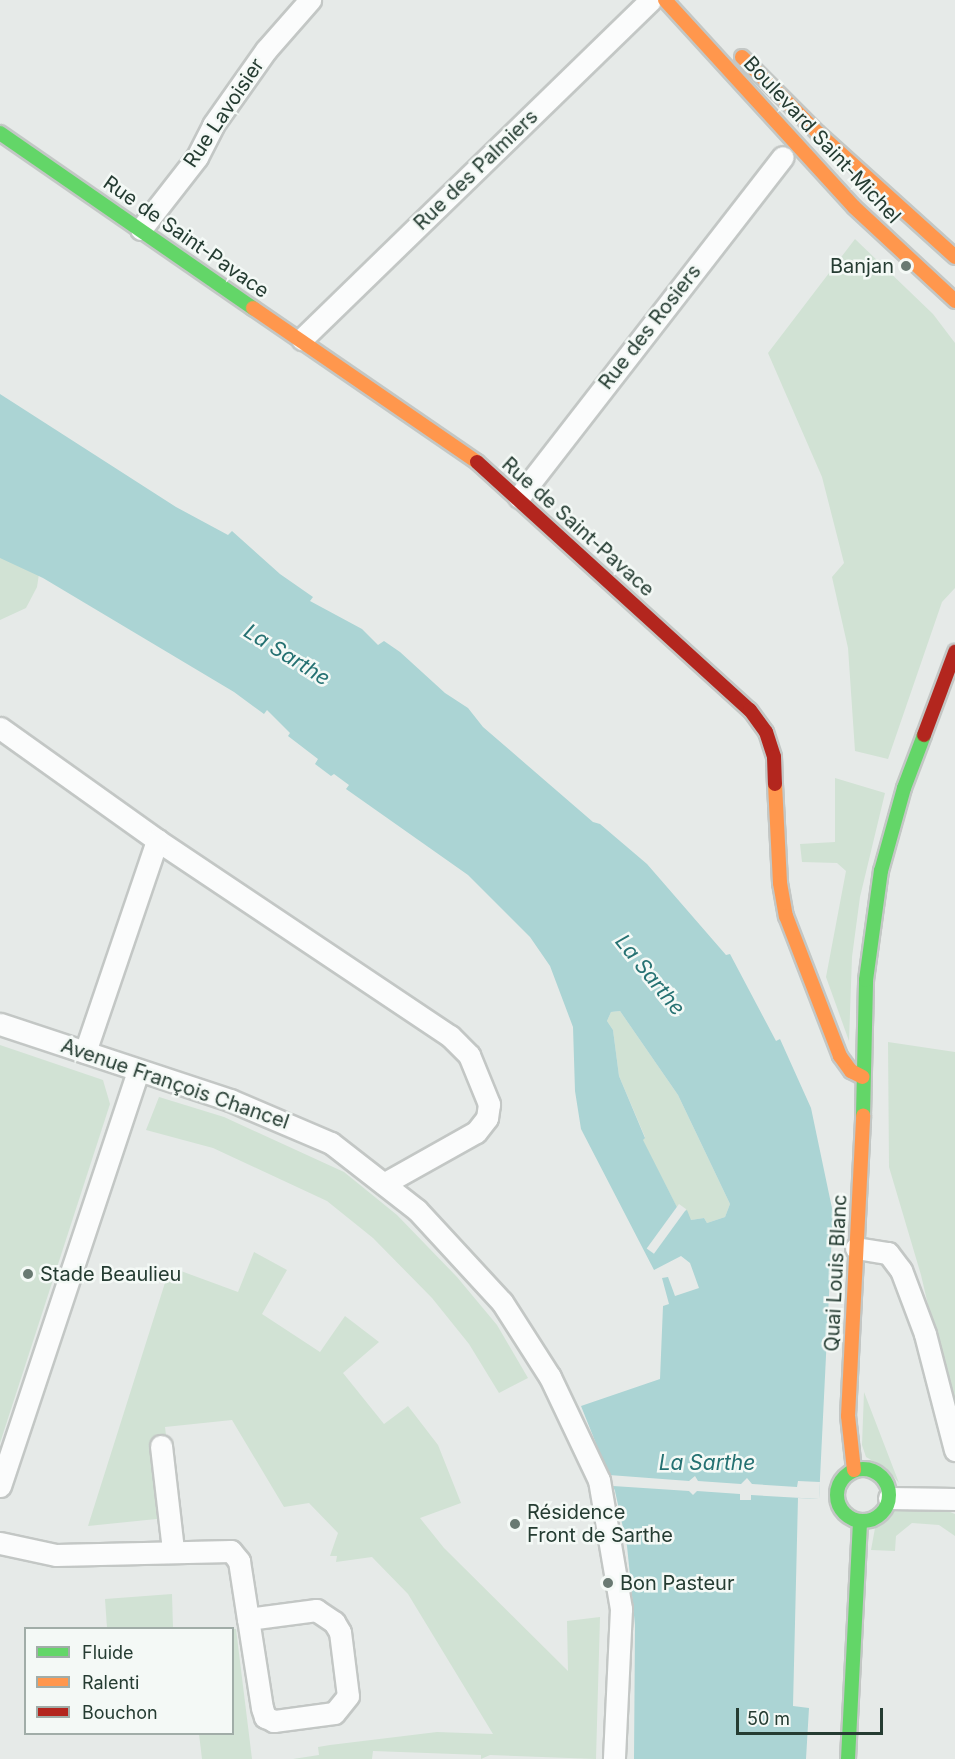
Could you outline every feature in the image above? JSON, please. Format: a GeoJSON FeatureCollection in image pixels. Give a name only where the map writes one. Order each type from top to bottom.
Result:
{"type":"FeatureCollection","features":[{"type":"Feature","properties":{"kind":"main road","name":"Boulevard Saint-Michel"},"geometry":{"type":"LineString","coordinates":[[665,0],[700,35],[860,213],[955,300]]}},
{"type":"Feature","properties":{"kind":"main road","name":"Boulevard Saint-Michel"},"geometry":{"type":"LineString","coordinates":[[734,49],[818,133],[955,257]]}},
{"type":"Feature","properties":{"kind":"main road","name":"Rue de Saint-Pavace"},"geometry":{"type":"LineString","coordinates":[[0,133],[141,229],[222,288],[302,339],[482,466],[519,497],[750,710],[766,732],[774,757],[781,899],[792,935],[844,1063],[863,1077]]}},
{"type":"Feature","properties":{"kind":"main road","name":"Quai Louis Blanc"},"geometry":{"type":"LineString","coordinates":[[854,1470],[848,1416],[866,980],[881,871],[904,788],[955,652]]}},
{"type":"Feature","properties":{"kind":"main road"},"geometry":{"type":"LineString","coordinates":[[854,1470],[878,1474],[887,1485],[889,1498],[876,1517],[860,1521],[848,1516],[837,1499],[842,1480],[854,1470]]}},
{"type":"Feature","properties":{"kind":"main road"},"geometry":{"type":"LineString","coordinates":[[848,1759],[860,1521]]}},
{"type":"Feature","properties":{"kind":"street","name":"Rue Lavoisier"},"geometry":{"type":"LineString","coordinates":[[141,229],[197,157],[213,125],[266,50],[309,0]]}},
{"type":"Feature","properties":{"kind":"street","name":"Rue des Palmiers"},"geometry":{"type":"LineString","coordinates":[[302,339],[650,0]]}},
{"type":"Feature","properties":{"kind":"street","name":"Rue des Rosiers"},"geometry":{"type":"LineString","coordinates":[[519,497],[783,157]]}},
{"type":"Feature","properties":{"kind":"street"},"geometry":{"type":"LineString","coordinates":[[0,728],[157,840],[450,1036],[469,1055],[489,1104],[487,1118],[476,1131],[385,1183]]}},
{"type":"Feature","properties":{"kind":"street"},"geometry":{"type":"LineString","coordinates":[[85,1052],[157,840]]}},
{"type":"Feature","properties":{"kind":"street","name":"Avenue François Chancel"},"geometry":{"type":"LineString","coordinates":[[0,1024],[282,1119],[331,1143],[385,1183],[449,1241],[502,1302],[550,1377],[599,1480],[616,1564],[621,1609],[614,1759]]}},
{"type":"Feature","properties":{"kind":"street"},"geometry":{"type":"LineString","coordinates":[[0,1486],[138,1070]]}},
{"type":"Feature","properties":{"kind":"street"},"geometry":{"type":"LineString","coordinates":[[856,1248],[888,1253],[898,1264],[925,1334],[955,1450]]}},
{"type":"Feature","properties":{"kind":"street"},"geometry":{"type":"LineString","coordinates":[[161,1446],[173,1550]]}},
{"type":"Feature","properties":{"kind":"street"},"geometry":{"type":"LineString","coordinates":[[889,1498],[955,1498]]}},
{"type":"Feature","properties":{"kind":"street"},"geometry":{"type":"LineString","coordinates":[[0,1543],[56,1556],[173,1550],[231,1551],[239,1562],[248,1619],[265,1717],[274,1721],[334,1713],[348,1696],[340,1632],[334,1622],[316,1610],[248,1619]]}},
{"type":"Feature","properties":{"kind":"green space"},"geometry":{"type":"Polygon","coordinates":[[[855,239],[933,314],[955,343],[955,588],[942,602],[888,759],[855,751],[848,648],[832,577],[844,563],[822,477],[768,353],[855,239]]]}},
{"type":"Feature","properties":{"kind":"green space"},"geometry":{"type":"Polygon","coordinates":[[[0,535],[41,561],[37,587],[26,608],[0,620],[0,535]]]}},
{"type":"Feature","properties":{"kind":"green space"},"geometry":{"type":"Polygon","coordinates":[[[835,778],[885,793],[860,897],[852,957],[849,1041],[826,977],[846,871],[837,863],[802,862],[800,844],[835,842],[835,778]]]}},
{"type":"Feature","properties":{"kind":"green space"},"geometry":{"type":"Polygon","coordinates":[[[620,1011],[678,1095],[730,1204],[725,1217],[707,1223],[704,1218],[691,1220],[680,1213],[642,1140],[645,1137],[619,1076],[613,1030],[607,1021],[611,1012],[620,1011]]]}},
{"type":"Feature","properties":{"kind":"green space"},"geometry":{"type":"Polygon","coordinates":[[[888,1042],[955,1052],[955,1399],[950,1399],[921,1275],[889,1167],[888,1042]]]}},
{"type":"Feature","properties":{"kind":"green space","name":"Stade Beaulieu"},"geometry":{"type":"Polygon","coordinates":[[[0,1045],[103,1080],[110,1104],[0,1443],[0,1045]]]}},
{"type":"Feature","properties":{"kind":"green space"},"geometry":{"type":"Polygon","coordinates":[[[159,1097],[224,1117],[344,1172],[397,1215],[457,1277],[497,1325],[528,1378],[499,1393],[469,1344],[432,1298],[373,1238],[327,1201],[213,1148],[146,1130],[159,1097]]]}},
{"type":"Feature","properties":{"kind":"green space"},"geometry":{"type":"Polygon","coordinates":[[[254,1252],[287,1270],[262,1314],[320,1352],[345,1316],[379,1342],[343,1373],[384,1424],[408,1406],[438,1445],[461,1503],[420,1518],[444,1548],[568,1671],[567,1621],[600,1617],[596,1759],[490,1755],[481,1759],[481,1755],[373,1751],[372,1759],[293,1759],[319,1755],[318,1747],[330,1745],[437,1732],[493,1734],[408,1594],[372,1557],[336,1562],[337,1556],[330,1556],[338,1533],[309,1503],[284,1507],[232,1420],[165,1427],[176,1517],[88,1526],[170,1267],[238,1292],[254,1252]]]}},
{"type":"Feature","properties":{"kind":"green space"},"geometry":{"type":"Polygon","coordinates":[[[864,1392],[899,1483],[887,1469],[866,1457],[862,1445],[864,1392]]]}},
{"type":"Feature","properties":{"kind":"green space"},"geometry":{"type":"Polygon","coordinates":[[[938,1507],[955,1514],[955,1536],[939,1525],[912,1523],[896,1536],[895,1551],[871,1550],[875,1528],[892,1511],[938,1507]]]}},
{"type":"Feature","properties":{"kind":"green space"},"geometry":{"type":"Polygon","coordinates":[[[172,1594],[173,1627],[107,1627],[105,1599],[172,1594]]]}},
{"type":"Feature","properties":{"kind":"green space"},"geometry":{"type":"Polygon","coordinates":[[[234,1629],[236,1629],[252,1759],[202,1759],[199,1735],[234,1735],[234,1629]]]}},
{"type":"Feature","properties":{"kind":"water","name":"La Sarthe"},"geometry":{"type":"Polygon","coordinates":[[[0,394],[176,507],[228,535],[232,531],[280,574],[313,597],[310,601],[362,629],[378,645],[384,641],[400,652],[445,693],[468,708],[483,727],[593,822],[600,824],[647,864],[726,955],[730,954],[776,1041],[780,1039],[811,1108],[833,1213],[819,1499],[798,1498],[793,1706],[809,1708],[806,1759],[634,1759],[635,1625],[627,1546],[615,1491],[581,1406],[660,1379],[663,1306],[669,1304],[662,1278],[668,1277],[675,1296],[699,1288],[690,1263],[681,1256],[654,1270],[581,1129],[575,1091],[573,1027],[550,966],[530,937],[468,875],[346,789],[349,785],[334,774],[331,776],[315,764],[318,759],[288,736],[290,733],[267,710],[264,714],[234,692],[43,578],[0,558],[0,394]],[[620,1011],[611,1012],[607,1021],[613,1030],[619,1076],[645,1138],[643,1140],[680,1213],[687,1210],[691,1220],[704,1218],[707,1223],[725,1217],[730,1204],[678,1095],[620,1011]]]}},
{"type":"Feature","properties":{"kind":"pier"},"geometry":{"type":"Polygon","coordinates":[[[679,1204],[686,1209],[654,1254],[647,1248],[679,1204]]]}},
{"type":"Feature","properties":{"kind":"pier"},"geometry":{"type":"Polygon","coordinates":[[[609,1475],[689,1481],[695,1476],[698,1481],[741,1484],[747,1478],[752,1484],[797,1487],[798,1481],[820,1482],[819,1499],[751,1495],[751,1500],[740,1500],[740,1494],[697,1491],[693,1495],[689,1491],[613,1486],[609,1475]]]}},
{"type":"Feature","properties":{"kind":"traffic: fast"},"geometry":{"type":"LineString","coordinates":[[0,133],[253,308]]}},
{"type":"Feature","properties":{"kind":"traffic: fast"},"geometry":{"type":"LineString","coordinates":[[863,1115],[866,980],[881,871],[904,788],[924,735]]}},
{"type":"Feature","properties":{"kind":"traffic: fast"},"geometry":{"type":"LineString","coordinates":[[863,1469],[873,1471],[881,1477],[887,1485],[889,1495],[887,1505],[881,1513],[873,1519],[863,1521],[853,1519],[845,1513],[839,1505],[837,1495],[839,1485],[845,1477],[853,1471],[863,1469]]}},
{"type":"Feature","properties":{"kind":"traffic: fast"},"geometry":{"type":"LineString","coordinates":[[848,1759],[860,1521]]}},
{"type":"Feature","properties":{"kind":"traffic: slow"},"geometry":{"type":"LineString","coordinates":[[665,0],[854,207],[955,301]]}},
{"type":"Feature","properties":{"kind":"traffic: slow"},"geometry":{"type":"LineString","coordinates":[[742,57],[818,133],[955,257]]}},
{"type":"Feature","properties":{"kind":"traffic: slow"},"geometry":{"type":"LineString","coordinates":[[253,308],[477,462]]}},
{"type":"Feature","properties":{"kind":"traffic: slow"},"geometry":{"type":"LineString","coordinates":[[775,784],[780,883],[786,916],[840,1056],[851,1071],[863,1077]]}},
{"type":"Feature","properties":{"kind":"traffic: slow"},"geometry":{"type":"LineString","coordinates":[[854,1470],[848,1416],[863,1115]]}},
{"type":"Feature","properties":{"kind":"traffic: jam"},"geometry":{"type":"LineString","coordinates":[[477,462],[750,710],[766,732],[774,757],[775,784]]}},
{"type":"Feature","properties":{"kind":"traffic: jam"},"geometry":{"type":"LineString","coordinates":[[924,735],[955,652]]}},
{"type":"Feature","properties":{"kind":"place","name":"Banjan"},"geometry":{"type":"Point","coordinates":[906,266]}},
{"type":"Feature","properties":{"kind":"place","name":"Stade Beaulieu"},"geometry":{"type":"Point","coordinates":[28,1274]}},
{"type":"Feature","properties":{"kind":"place","name":"Résidence Front de Sarthe"},"geometry":{"type":"Point","coordinates":[515,1524]}},
{"type":"Feature","properties":{"kind":"place","name":"Bon Pasteur"},"geometry":{"type":"Point","coordinates":[608,1583]}}]}
